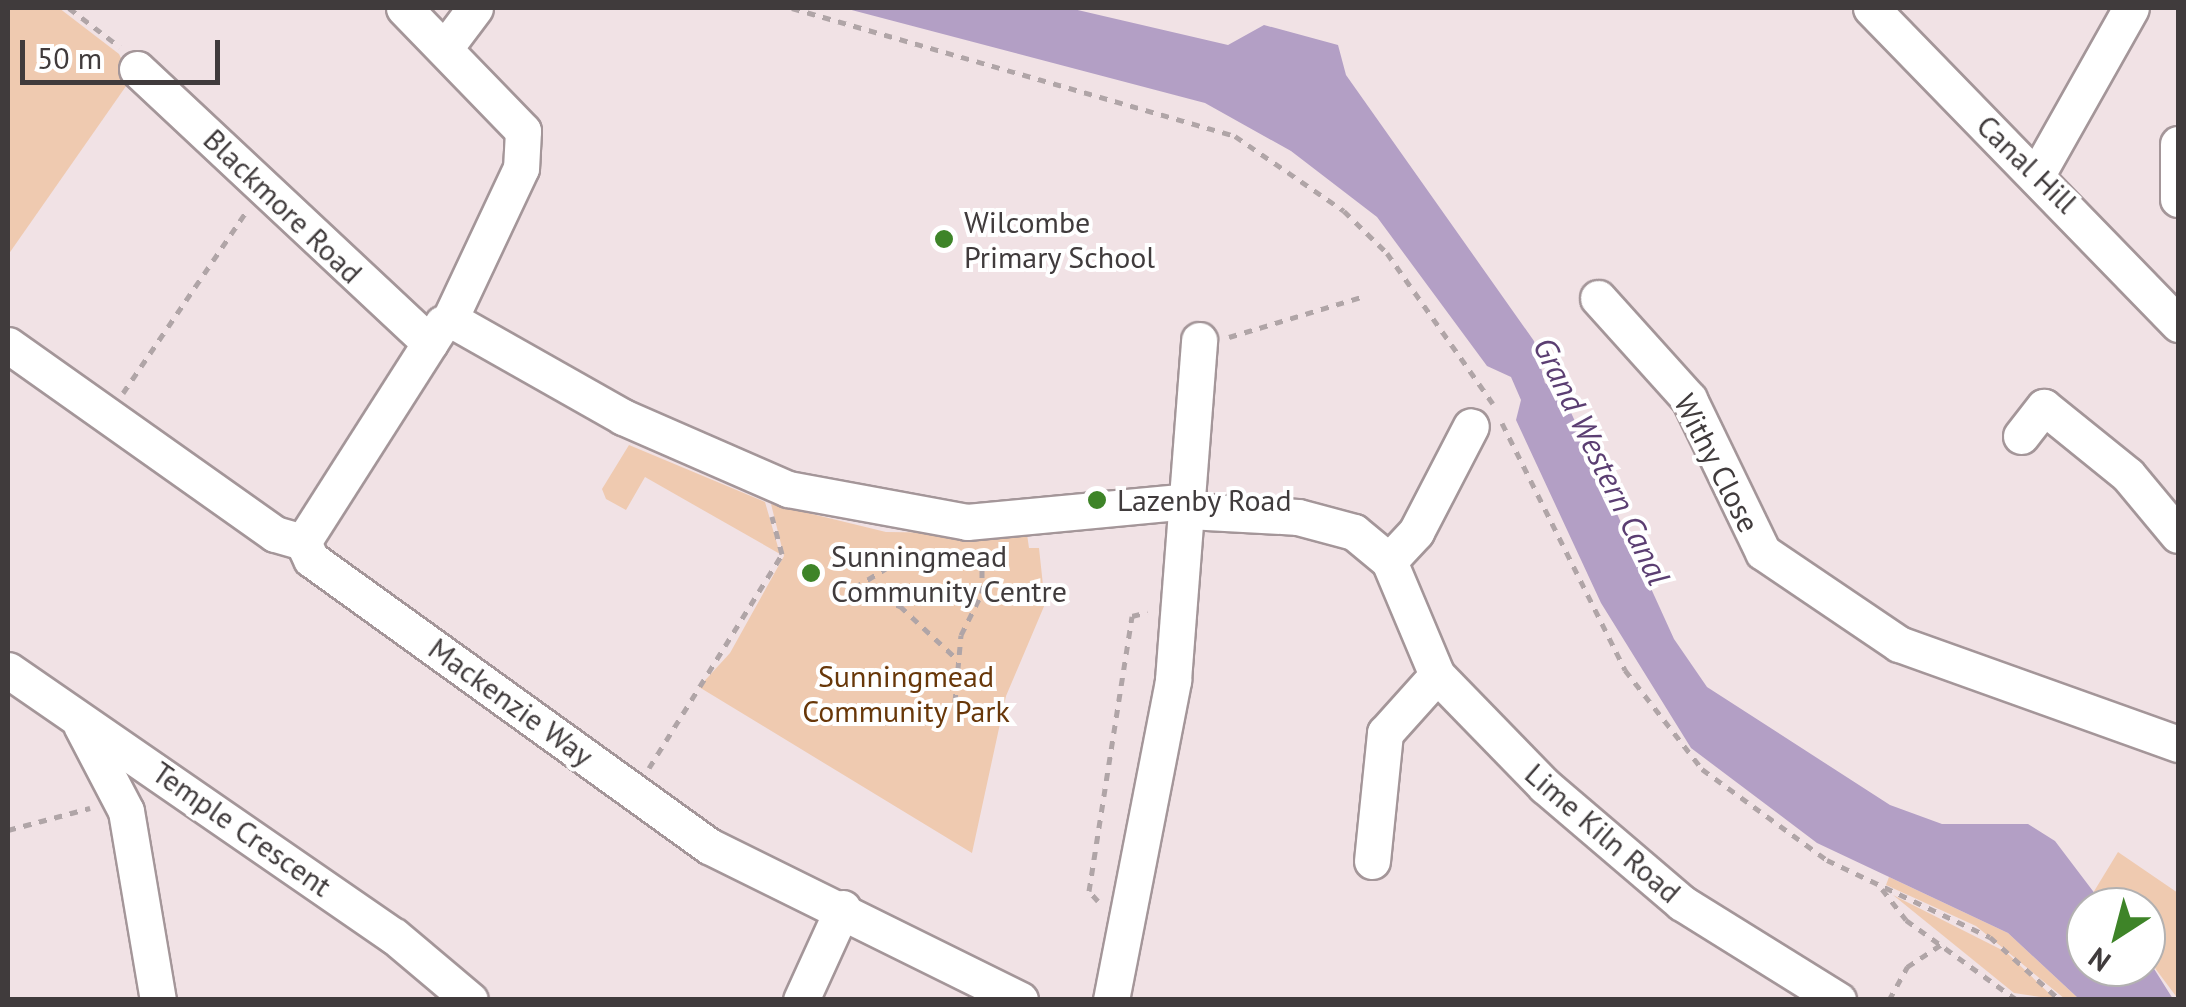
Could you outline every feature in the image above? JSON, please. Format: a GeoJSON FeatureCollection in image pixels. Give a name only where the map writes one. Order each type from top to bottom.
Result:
{"type":"FeatureCollection","features":[{"type":"Feature","properties":{"kind":"street"},"geometry":{"type":"LineString","coordinates":[[303,542],[440,331],[525,150],[512,112],[404,8]]}},
{"type":"Feature","properties":{"kind":"street"},"geometry":{"type":"LineString","coordinates":[[445,48],[474,8]]}},
{"type":"Feature","properties":{"kind":"street","name":"Canal Hill"},"geometry":{"type":"LineString","coordinates":[[1871,8],[2038,173],[2178,324]]}},
{"type":"Feature","properties":{"kind":"street"},"geometry":{"type":"LineString","coordinates":[[2038,173],[2131,8]]}},
{"type":"Feature","properties":{"kind":"street","name":"Blackmore Road"},"geometry":{"type":"LineString","coordinates":[[137,69],[266,190],[440,331]]}},
{"type":"Feature","properties":{"kind":"street"},"geometry":{"type":"LineString","coordinates":[[2178,144],[2178,199]]}},
{"type":"Feature","properties":{"kind":"street","name":"Withy Close"},"geometry":{"type":"LineString","coordinates":[[1600,296],[1689,398],[1763,552],[1905,631],[2178,744]]}},
{"type":"Feature","properties":{"kind":"street"},"geometry":{"type":"LineString","coordinates":[[440,331],[773,483],[916,517],[980,521],[1188,506],[1323,521],[1390,561],[1416,532],[1471,426]]}},
{"type":"Feature","properties":{"kind":"street"},"geometry":{"type":"LineString","coordinates":[[1112,999],[1128,924],[1180,603],[1198,344]]}},
{"type":"Feature","properties":{"kind":"street","name":"Mackenzie Way"},"geometry":{"type":"LineString","coordinates":[[19,364],[108,416],[275,534],[303,542],[311,559],[634,792],[770,881],[842,908],[1020,1000]]}},
{"type":"Feature","properties":{"kind":"street"},"geometry":{"type":"LineString","coordinates":[[2021,436],[2044,407],[2128,475],[2178,534]]}},
{"type":"Feature","properties":{"kind":"street","name":"Lime Kiln Road"},"geometry":{"type":"LineString","coordinates":[[1390,561],[1437,676],[1639,872],[1838,1000]]}},
{"type":"Feature","properties":{"kind":"street","name":"Temple Crescent"},"geometry":{"type":"LineString","coordinates":[[8,670],[169,780],[470,1000]]}},
{"type":"Feature","properties":{"kind":"street"},"geometry":{"type":"LineString","coordinates":[[1372,861],[1385,733],[1437,676]]}},
{"type":"Feature","properties":{"kind":"street"},"geometry":{"type":"LineString","coordinates":[[67,708],[98,744],[124,805],[158,1000]]}},
{"type":"Feature","properties":{"kind":"street"},"geometry":{"type":"LineString","coordinates":[[124,805],[147,782],[169,780]]}},
{"type":"Feature","properties":{"kind":"street"},"geometry":{"type":"LineString","coordinates":[[800,1000],[842,908]]}},
{"type":"Feature","properties":{"kind":"path"},"geometry":{"type":"LineString","coordinates":[[69,8],[137,69]]}},
{"type":"Feature","properties":{"kind":"path"},"geometry":{"type":"LineString","coordinates":[[108,416],[266,190]]}},
{"type":"Feature","properties":{"kind":"path"},"geometry":{"type":"LineString","coordinates":[[1198,344],[1365,296]]}},
{"type":"Feature","properties":{"kind":"path"},"geometry":{"type":"LineString","coordinates":[[634,792],[782,554],[773,483]]}},
{"type":"Feature","properties":{"kind":"path"},"geometry":{"type":"LineString","coordinates":[[955,702],[958,660],[982,593],[980,521]]}},
{"type":"Feature","properties":{"kind":"path"},"geometry":{"type":"LineString","coordinates":[[920,560],[906,556],[851,589],[900,606],[958,660]]}},
{"type":"Feature","properties":{"kind":"path"},"geometry":{"type":"LineString","coordinates":[[1128,924],[1089,891],[1132,616],[1180,603]]}},
{"type":"Feature","properties":{"kind":"path"},"geometry":{"type":"LineString","coordinates":[[8,830],[124,805]]}},
{"type":"Feature","properties":{"kind":"path"},"geometry":{"type":"LineString","coordinates":[[1882,889],[1942,944],[2017,1000]]}},
{"type":"Feature","properties":{"kind":"path"},"geometry":{"type":"LineString","coordinates":[[1888,1000],[1907,967],[1942,944]]}},
{"type":"Feature","properties":{"kind":"green space"},"geometry":{"type":"Polygon","coordinates":[[[8,8],[59,8],[119,54],[131,79],[8,255],[8,8]]]}},
{"type":"Feature","properties":{"kind":"green space"},"geometry":{"type":"Polygon","coordinates":[[[629,445],[765,502],[780,554],[645,477],[626,510],[606,499],[602,489],[629,445]]]}},
{"type":"Feature","properties":{"kind":"green space","name":"Sunningmead Community Park"},"geometry":{"type":"Polygon","coordinates":[[[771,504],[886,532],[1027,534],[1029,548],[1039,548],[1045,604],[1006,696],[972,853],[699,687],[730,653],[784,556],[771,504]]]}},
{"type":"Feature","properties":{"kind":"green space"},"geometry":{"type":"Polygon","coordinates":[[[2118,852],[2178,893],[2178,999],[2166,983],[2166,887],[2097,887],[2118,852]]]}},
{"type":"Feature","properties":{"kind":"green space"},"geometry":{"type":"Polygon","coordinates":[[[1889,877],[2008,933],[2079,999],[2065,999],[1976,926],[1886,885],[1889,877]]]}},
{"type":"Feature","properties":{"kind":"green space"},"geometry":{"type":"Polygon","coordinates":[[[1893,895],[2006,952],[2055,999],[2014,993],[1893,895]]]}},
{"type":"Feature","properties":{"kind":"shaded area"},"geometry":{"type":"Polygon","coordinates":[[[844,8],[1069,8],[1228,45],[1264,25],[1338,45],[1346,75],[1534,341],[1545,383],[1563,395],[1674,639],[1707,687],[1890,805],[1942,824],[2028,824],[2055,841],[2090,887],[2066,887],[2066,987],[2008,933],[1817,843],[1691,748],[1601,603],[1516,420],[1521,400],[1511,377],[1487,366],[1377,217],[1291,151],[1205,103],[844,8]]]}},
{"type":"Feature","properties":{"kind":"shaded area"},"geometry":{"type":"Polygon","coordinates":[[[2066,987],[2165,987],[2173,999],[2079,999],[2066,987]]]}},
{"type":"Feature","properties":{"kind":"place","name":"Wilcombe Primary School"},"geometry":{"type":"Point","coordinates":[944,239]}},
{"type":"Feature","properties":{"kind":"place","name":"Lazenby Road"},"geometry":{"type":"Point","coordinates":[1097,500]}},
{"type":"Feature","properties":{"kind":"place","name":"Sunningmead Community Centre"},"geometry":{"type":"Point","coordinates":[811,573]}},
{"type":"Feature","properties":{"kind":"water label","name":"Grand Western Canal"},"geometry":{"type":"Point","coordinates":[1602,461]}}]}
